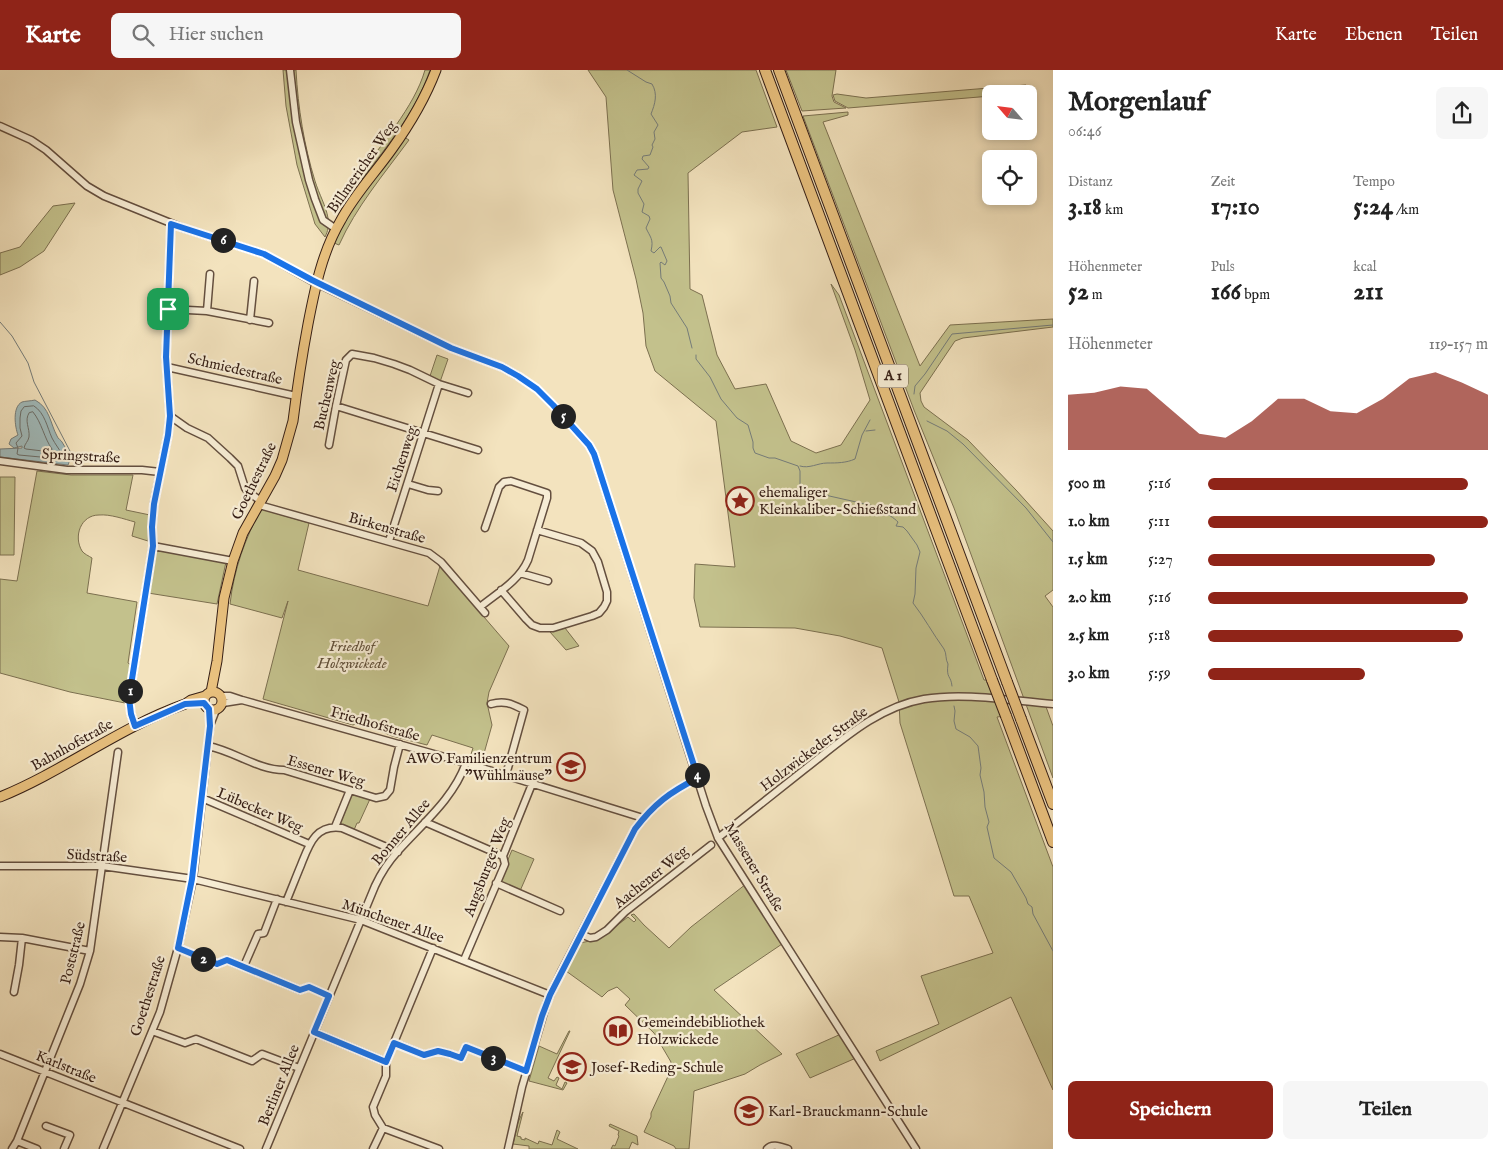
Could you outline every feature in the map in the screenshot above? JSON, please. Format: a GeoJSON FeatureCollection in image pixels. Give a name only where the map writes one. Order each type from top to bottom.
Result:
{"type":"FeatureCollection","features":[{"type":"Feature","properties":{"kind":"highway","name":"A 1"},"geometry":{"type":"LineString","coordinates":[[765,70],[1053,842]]}},
{"type":"Feature","properties":{"kind":"highway","name":"A 1"},"geometry":{"type":"LineString","coordinates":[[779,70],[1053,804]]}},
{"type":"Feature","properties":{"kind":"main road","name":"Billmericher Weg"},"geometry":{"type":"LineString","coordinates":[[316,282],[336,228],[359,191],[392,149],[417,110],[430,87],[436,70]]}},
{"type":"Feature","properties":{"kind":"main road","name":"Goethestraße"},"geometry":{"type":"LineString","coordinates":[[214,700],[224,598],[233,561],[243,532],[282,460],[293,421],[316,282]]}},
{"type":"Feature","properties":{"kind":"main road","name":"Bahnhofstraße"},"geometry":{"type":"LineString","coordinates":[[0,797],[27,786],[135,726],[190,700],[214,700]]}},
{"type":"Feature","properties":{"kind":"street"},"geometry":{"type":"LineString","coordinates":[[290,70],[296,122],[311,186],[323,220],[336,228]]}},
{"type":"Feature","properties":{"kind":"street","name":"Massener Straße"},"geometry":{"type":"LineString","coordinates":[[0,126],[32,140],[87,186],[104,196],[171,224],[261,252],[316,282],[451,348],[502,367],[542,394],[589,445],[594,454],[718,838],[916,1149]]}},
{"type":"Feature","properties":{"kind":"street"},"geometry":{"type":"LineString","coordinates":[[135,726],[129,698],[153,546],[153,516],[170,416],[166,357],[171,224]]}},
{"type":"Feature","properties":{"kind":"street"},"geometry":{"type":"LineString","coordinates":[[207,311],[210,274]]}},
{"type":"Feature","properties":{"kind":"street"},"geometry":{"type":"LineString","coordinates":[[250,320],[254,281]]}},
{"type":"Feature","properties":{"kind":"street"},"geometry":{"type":"LineString","coordinates":[[168,309],[207,311],[269,323]]}},
{"type":"Feature","properties":{"kind":"street","name":"Buchenweg"},"geometry":{"type":"LineString","coordinates":[[329,445],[346,360],[352,354],[368,356],[394,364],[439,384]]}},
{"type":"Feature","properties":{"kind":"street","name":"Schmiedestraße"},"geometry":{"type":"LineString","coordinates":[[168,367],[296,396]]}},
{"type":"Feature","properties":{"kind":"street"},"geometry":{"type":"LineString","coordinates":[[439,384],[468,393]]}},
{"type":"Feature","properties":{"kind":"street","name":"Eichenweg"},"geometry":{"type":"LineString","coordinates":[[389,541],[439,384]]}},
{"type":"Feature","properties":{"kind":"street"},"geometry":{"type":"LineString","coordinates":[[336,406],[478,450]]}},
{"type":"Feature","properties":{"kind":"street"},"geometry":{"type":"LineString","coordinates":[[170,416],[187,428],[208,438],[230,458],[240,470],[245,488],[260,503]]}},
{"type":"Feature","properties":{"kind":"street","name":"Springstraße"},"geometry":{"type":"LineString","coordinates":[[0,461],[67,470],[142,470],[160,472]]}},
{"type":"Feature","properties":{"kind":"street"},"geometry":{"type":"LineString","coordinates":[[485,528],[499,487],[504,482],[511,481],[547,493],[528,560],[520,573],[501,590],[529,622],[536,626],[545,628],[557,627],[599,613],[607,601],[607,592],[598,562],[592,551],[581,543],[537,530]]}},
{"type":"Feature","properties":{"kind":"street"},"geometry":{"type":"LineString","coordinates":[[408,484],[438,492]]}},
{"type":"Feature","properties":{"kind":"street","name":"Birkenstraße"},"geometry":{"type":"LineString","coordinates":[[260,503],[424,551],[435,557],[483,610],[501,590]]}},
{"type":"Feature","properties":{"kind":"street"},"geometry":{"type":"LineString","coordinates":[[153,546],[233,561]]}},
{"type":"Feature","properties":{"kind":"street"},"geometry":{"type":"LineString","coordinates":[[520,573],[548,581]]}},
{"type":"Feature","properties":{"kind":"street","name":"Holzwickeder Straße"},"geometry":{"type":"LineString","coordinates":[[718,838],[852,732],[888,710],[909,702],[940,697],[1053,704]]}},
{"type":"Feature","properties":{"kind":"street","name":"Friedhofstraße"},"geometry":{"type":"LineString","coordinates":[[214,700],[242,700],[466,763],[643,818]]}},
{"type":"Feature","properties":{"kind":"street","name":"Goethestraße"},"geometry":{"type":"LineString","coordinates":[[103,1149],[167,992],[178,948],[192,879],[214,700]]}},
{"type":"Feature","properties":{"kind":"street"},"geometry":{"type":"LineString","coordinates":[[491,704],[501,701],[524,710],[506,775]]}},
{"type":"Feature","properties":{"kind":"street","name":"Essener Weg"},"geometry":{"type":"LineString","coordinates":[[208,746],[220,748],[274,770],[284,770],[376,798],[387,794],[391,786],[400,744]]}},
{"type":"Feature","properties":{"kind":"street","name":"Poststraße"},"geometry":{"type":"LineString","coordinates":[[12,1149],[17,1141],[80,984],[90,950],[118,752]]}},
{"type":"Feature","properties":{"kind":"street","name":"Bonner Allee"},"geometry":{"type":"LineString","coordinates":[[361,920],[374,886],[398,852],[451,792],[466,763]]}},
{"type":"Feature","properties":{"kind":"street"},"geometry":{"type":"LineString","coordinates":[[508,1149],[526,1071],[542,1016],[550,995],[581,934],[635,829],[643,818],[660,801],[675,790],[698,778]]}},
{"type":"Feature","properties":{"kind":"street","name":"Augsburger Weg"},"geometry":{"type":"LineString","coordinates":[[464,960],[505,864],[503,856],[532,784]]}},
{"type":"Feature","properties":{"kind":"street"},"geometry":{"type":"LineString","coordinates":[[335,827],[350,790]]}},
{"type":"Feature","properties":{"kind":"street","name":"Lübecker Weg"},"geometry":{"type":"LineString","coordinates":[[202,798],[309,844]]}},
{"type":"Feature","properties":{"kind":"street"},"geometry":{"type":"LineString","coordinates":[[425,822],[503,856]]}},
{"type":"Feature","properties":{"kind":"street"},"geometry":{"type":"LineString","coordinates":[[286,902],[309,844],[318,833],[327,828],[342,828],[398,852]]}},
{"type":"Feature","properties":{"kind":"street","name":"Aachener Weg"},"geometry":{"type":"LineString","coordinates":[[581,934],[590,938],[596,937],[607,930],[625,912],[711,845]]}},
{"type":"Feature","properties":{"kind":"street","name":"Südstraße"},"geometry":{"type":"LineString","coordinates":[[0,866],[102,866],[192,879]]}},
{"type":"Feature","properties":{"kind":"street","name":"Münchener Allee"},"geometry":{"type":"LineString","coordinates":[[192,879],[361,920],[550,995]]}},
{"type":"Feature","properties":{"kind":"street"},"geometry":{"type":"LineString","coordinates":[[496,883],[560,911]]}},
{"type":"Feature","properties":{"kind":"street"},"geometry":{"type":"LineString","coordinates":[[244,966],[258,934],[264,933],[277,900]]}},
{"type":"Feature","properties":{"kind":"street","name":"Berliner Allee"},"geometry":{"type":"LineString","coordinates":[[266,1149],[361,920]]}},
{"type":"Feature","properties":{"kind":"street"},"geometry":{"type":"LineString","coordinates":[[0,937],[22,938],[90,950]]}},
{"type":"Feature","properties":{"kind":"street"},"geometry":{"type":"LineString","coordinates":[[14,992],[22,938]]}},
{"type":"Feature","properties":{"kind":"street"},"geometry":{"type":"LineString","coordinates":[[178,948],[217,964],[227,960],[300,990],[309,987],[329,996]]}},
{"type":"Feature","properties":{"kind":"street"},"geometry":{"type":"LineString","coordinates":[[433,948],[386,1062],[386,1074],[373,1107],[375,1115],[383,1128],[438,1149]]}},
{"type":"Feature","properties":{"kind":"street"},"geometry":{"type":"LineString","coordinates":[[152,1031],[185,1043],[196,1039],[252,1061],[262,1054],[299,1068]]}},
{"type":"Feature","properties":{"kind":"street"},"geometry":{"type":"LineString","coordinates":[[314,1032],[386,1062]]}},
{"type":"Feature","properties":{"kind":"street"},"geometry":{"type":"LineString","coordinates":[[394,1043],[424,1055],[438,1051],[461,1058],[466,1047],[526,1071]]}},
{"type":"Feature","properties":{"kind":"street","name":"Karlstraße"},"geometry":{"type":"LineString","coordinates":[[0,1054],[240,1149]]}},
{"type":"Feature","properties":{"kind":"street"},"geometry":{"type":"LineString","coordinates":[[46,1126],[70,1136],[64,1149]]}},
{"type":"Feature","properties":{"kind":"street"},"geometry":{"type":"LineString","coordinates":[[373,1149],[383,1128]]}},
{"type":"Feature","properties":{"kind":"street"},"geometry":{"type":"LineString","coordinates":[[17,1141],[38,1149]]}},
{"type":"Feature","properties":{"kind":"street"},"geometry":{"type":"LineString","coordinates":[[767,1149],[773,1146],[788,1149]]}},
{"type":"Feature","properties":{"kind":"green space"},"geometry":{"type":"Polygon","coordinates":[[[283,70],[296,70],[298,98],[305,140],[315,181],[328,218],[328,228],[325,237],[315,224],[297,165],[286,106],[283,70]]]}},
{"type":"Feature","properties":{"kind":"green space"},"geometry":{"type":"Polygon","coordinates":[[[425,70],[430,70],[409,114],[362,179],[359,177],[405,112],[420,84],[425,70]]]}},
{"type":"Feature","properties":{"kind":"green space"},"geometry":{"type":"Polygon","coordinates":[[[588,70],[756,70],[777,127],[742,132],[688,173],[690,289],[702,295],[717,355],[735,389],[766,384],[791,441],[816,453],[841,445],[870,400],[855,350],[831,284],[839,295],[984,680],[992,680],[1006,716],[997,717],[1053,867],[1053,1090],[1011,997],[880,1061],[876,1051],[939,1024],[921,976],[993,953],[969,896],[954,896],[900,723],[899,702],[882,648],[840,636],[795,628],[700,627],[694,598],[695,564],[735,567],[716,421],[655,371],[646,346],[643,313],[636,279],[613,190],[606,97],[588,70]]]}},
{"type":"Feature","properties":{"kind":"green space"},"geometry":{"type":"Polygon","coordinates":[[[786,70],[836,70],[832,96],[834,102],[846,108],[802,111],[786,70]]]}},
{"type":"Feature","properties":{"kind":"green space"},"geometry":{"type":"Polygon","coordinates":[[[982,89],[982,97],[848,108],[835,101],[833,95],[866,98],[982,89]]]}},
{"type":"Feature","properties":{"kind":"green space"},"geometry":{"type":"Polygon","coordinates":[[[848,112],[848,115],[823,122],[920,366],[950,325],[1053,319],[1053,327],[963,338],[955,341],[920,393],[924,407],[968,440],[1053,531],[1053,590],[1045,596],[1053,607],[1053,704],[1045,704],[1053,726],[1053,778],[954,508],[914,410],[803,116],[848,112]]]}},
{"type":"Feature","properties":{"kind":"green space"},"geometry":{"type":"Polygon","coordinates":[[[404,137],[409,140],[362,204],[339,245],[334,243],[357,201],[404,137]]]}},
{"type":"Feature","properties":{"kind":"green space"},"geometry":{"type":"Polygon","coordinates":[[[75,203],[44,251],[20,267],[0,275],[0,253],[20,247],[53,206],[75,203]]]}},
{"type":"Feature","properties":{"kind":"green space"},"geometry":{"type":"Polygon","coordinates":[[[437,355],[448,359],[440,382],[430,376],[437,355]]]}},
{"type":"Feature","properties":{"kind":"green space"},"geometry":{"type":"Polygon","coordinates":[[[37,471],[71,475],[133,475],[126,510],[150,515],[148,541],[132,536],[135,522],[108,515],[93,516],[83,522],[78,539],[82,551],[92,558],[87,593],[137,602],[128,663],[131,665],[125,703],[70,692],[0,673],[0,579],[17,581],[37,471]]]}},
{"type":"Feature","properties":{"kind":"green space"},"geometry":{"type":"Polygon","coordinates":[[[0,477],[15,477],[14,555],[0,555],[0,477]]]}},
{"type":"Feature","properties":{"kind":"green space","name":"Friedhof Holzwickede"},"geometry":{"type":"Polygon","coordinates":[[[261,509],[309,523],[298,570],[428,606],[440,566],[509,646],[489,692],[487,703],[492,725],[481,764],[469,760],[473,748],[432,735],[427,745],[392,736],[360,722],[353,725],[263,699],[288,601],[282,618],[230,604],[234,579],[241,555],[261,509]]]}},
{"type":"Feature","properties":{"kind":"green space"},"geometry":{"type":"Polygon","coordinates":[[[156,549],[226,562],[217,604],[148,593],[156,549]]]}},
{"type":"Feature","properties":{"kind":"green space"},"geometry":{"type":"Polygon","coordinates":[[[565,628],[579,646],[566,650],[550,632],[565,628]]]}},
{"type":"Feature","properties":{"kind":"green space"},"geometry":{"type":"Polygon","coordinates":[[[353,794],[370,799],[354,830],[343,826],[340,822],[350,795],[353,794]]]}},
{"type":"Feature","properties":{"kind":"green space"},"geometry":{"type":"Polygon","coordinates":[[[512,850],[534,859],[520,891],[499,881],[512,850]]]}},
{"type":"Feature","properties":{"kind":"green space"},"geometry":{"type":"Polygon","coordinates":[[[746,884],[785,942],[714,990],[782,1054],[745,1074],[694,1091],[689,1149],[676,1149],[674,1146],[644,1132],[670,1072],[671,1062],[654,1033],[625,1005],[630,999],[617,987],[608,991],[602,997],[566,971],[580,943],[599,939],[628,917],[634,922],[636,920],[631,915],[634,914],[669,948],[691,927],[746,884]]]}},
{"type":"Feature","properties":{"kind":"green space"},"geometry":{"type":"Polygon","coordinates":[[[569,1031],[548,1078],[554,1081],[557,1077],[559,1078],[556,1085],[562,1089],[565,1082],[567,1083],[563,1090],[529,1081],[539,1046],[557,1054],[569,1031]]]}},
{"type":"Feature","properties":{"kind":"green space"},"geometry":{"type":"Polygon","coordinates":[[[841,1034],[856,1058],[810,1078],[796,1054],[841,1034]]]}},
{"type":"Feature","properties":{"kind":"green space"},"geometry":{"type":"Polygon","coordinates":[[[523,1112],[517,1136],[521,1137],[521,1139],[525,1140],[525,1138],[538,1144],[539,1141],[552,1145],[557,1130],[560,1132],[557,1139],[578,1149],[529,1149],[529,1146],[513,1144],[518,1122],[523,1112]]]}},
{"type":"Feature","properties":{"kind":"green space"},"geometry":{"type":"Polygon","coordinates":[[[610,1124],[637,1136],[638,1145],[632,1142],[629,1149],[611,1149],[613,1145],[615,1146],[619,1131],[609,1126],[610,1124]]]}},
{"type":"Feature","properties":{"kind":"water"},"geometry":{"type":"Polygon","coordinates":[[[35,400],[47,411],[57,437],[65,446],[70,460],[68,465],[0,457],[0,449],[22,448],[22,446],[14,448],[9,444],[11,439],[18,435],[15,422],[17,408],[22,402],[35,400]]]}},
{"type":"Feature","properties":{"kind":"waterway"},"geometry":{"type":"LineString","coordinates":[[627,70],[652,84],[655,92],[655,103],[651,114],[658,125],[654,132],[655,139],[650,155],[643,156],[642,159],[649,167],[648,169],[637,170],[634,175],[642,181],[638,193],[644,204],[642,212],[649,216],[650,219],[646,228],[652,241],[651,251],[654,253],[661,247],[667,261],[665,265],[660,263],[661,278],[670,296],[671,303],[687,328],[692,348]]}},
{"type":"Feature","properties":{"kind":"waterway"},"geometry":{"type":"LineString","coordinates":[[0,322],[12,336],[28,363],[34,382],[75,464],[79,468]]}},
{"type":"Feature","properties":{"kind":"waterway"},"geometry":{"type":"LineString","coordinates":[[914,394],[915,386],[952,334],[1053,325]]}},
{"type":"Feature","properties":{"kind":"waterway"},"geometry":{"type":"LineString","coordinates":[[696,355],[696,359],[710,377],[721,399],[737,418],[748,425],[755,453],[798,466],[800,485],[811,494],[816,493],[874,506],[876,509],[874,512],[890,516],[898,522],[896,526],[903,527],[907,531],[920,552],[916,568],[913,603],[945,651],[948,675],[952,686]]}},
{"type":"Feature","properties":{"kind":"waterway"},"geometry":{"type":"LineString","coordinates":[[800,466],[807,467],[855,459],[862,435],[870,420]]}},
{"type":"Feature","properties":{"kind":"waterway"},"geometry":{"type":"LineString","coordinates":[[927,421],[947,431],[963,444],[1026,508],[1053,542]]}},
{"type":"Feature","properties":{"kind":"waterway"},"geometry":{"type":"LineString","coordinates":[[866,431],[875,430]]}},
{"type":"Feature","properties":{"kind":"waterway"},"geometry":{"type":"LineString","coordinates":[[954,706],[956,729],[970,737],[978,746],[980,775],[989,822],[987,827],[994,858],[1011,872],[1028,904],[1032,907],[1033,914],[1053,951]]}},
{"type":"Feature","properties":{"kind":"place","name":"ehemaliger Kleinkaliber-Schießstand"},"geometry":{"type":"Point","coordinates":[740,501]}},
{"type":"Feature","properties":{"kind":"place","name":"AWO Familienzentrum \"Wühlmäuse\""},"geometry":{"type":"Point","coordinates":[571,767]}},
{"type":"Feature","properties":{"kind":"place","name":"Gemeindebibliothek Holzwickede"},"geometry":{"type":"Point","coordinates":[618,1031]}},
{"type":"Feature","properties":{"kind":"place","name":"Josef-Reding-Schule"},"geometry":{"type":"Point","coordinates":[572,1067]}},
{"type":"Feature","properties":{"kind":"place","name":"Karl-Brauckmann-Schule"},"geometry":{"type":"Point","coordinates":[749,1111]}},
{"type":"Feature","properties":{"kind":"route"},"geometry":{"type":"LineString","coordinates":[[171,224],[264,254],[312,280],[451,348],[502,367],[537,389],[575,428],[594,454],[698,778],[675,790],[660,801],[635,829],[550,995],[526,1071],[466,1047],[461,1058],[438,1051],[424,1055],[394,1043],[386,1062],[314,1032],[329,996],[309,987],[300,990],[227,960],[217,964],[178,948],[192,879],[210,726],[209,709],[204,703],[185,704],[135,726],[129,698],[153,546],[154,504],[170,416],[166,357],[168,309],[171,224]]}}]}
